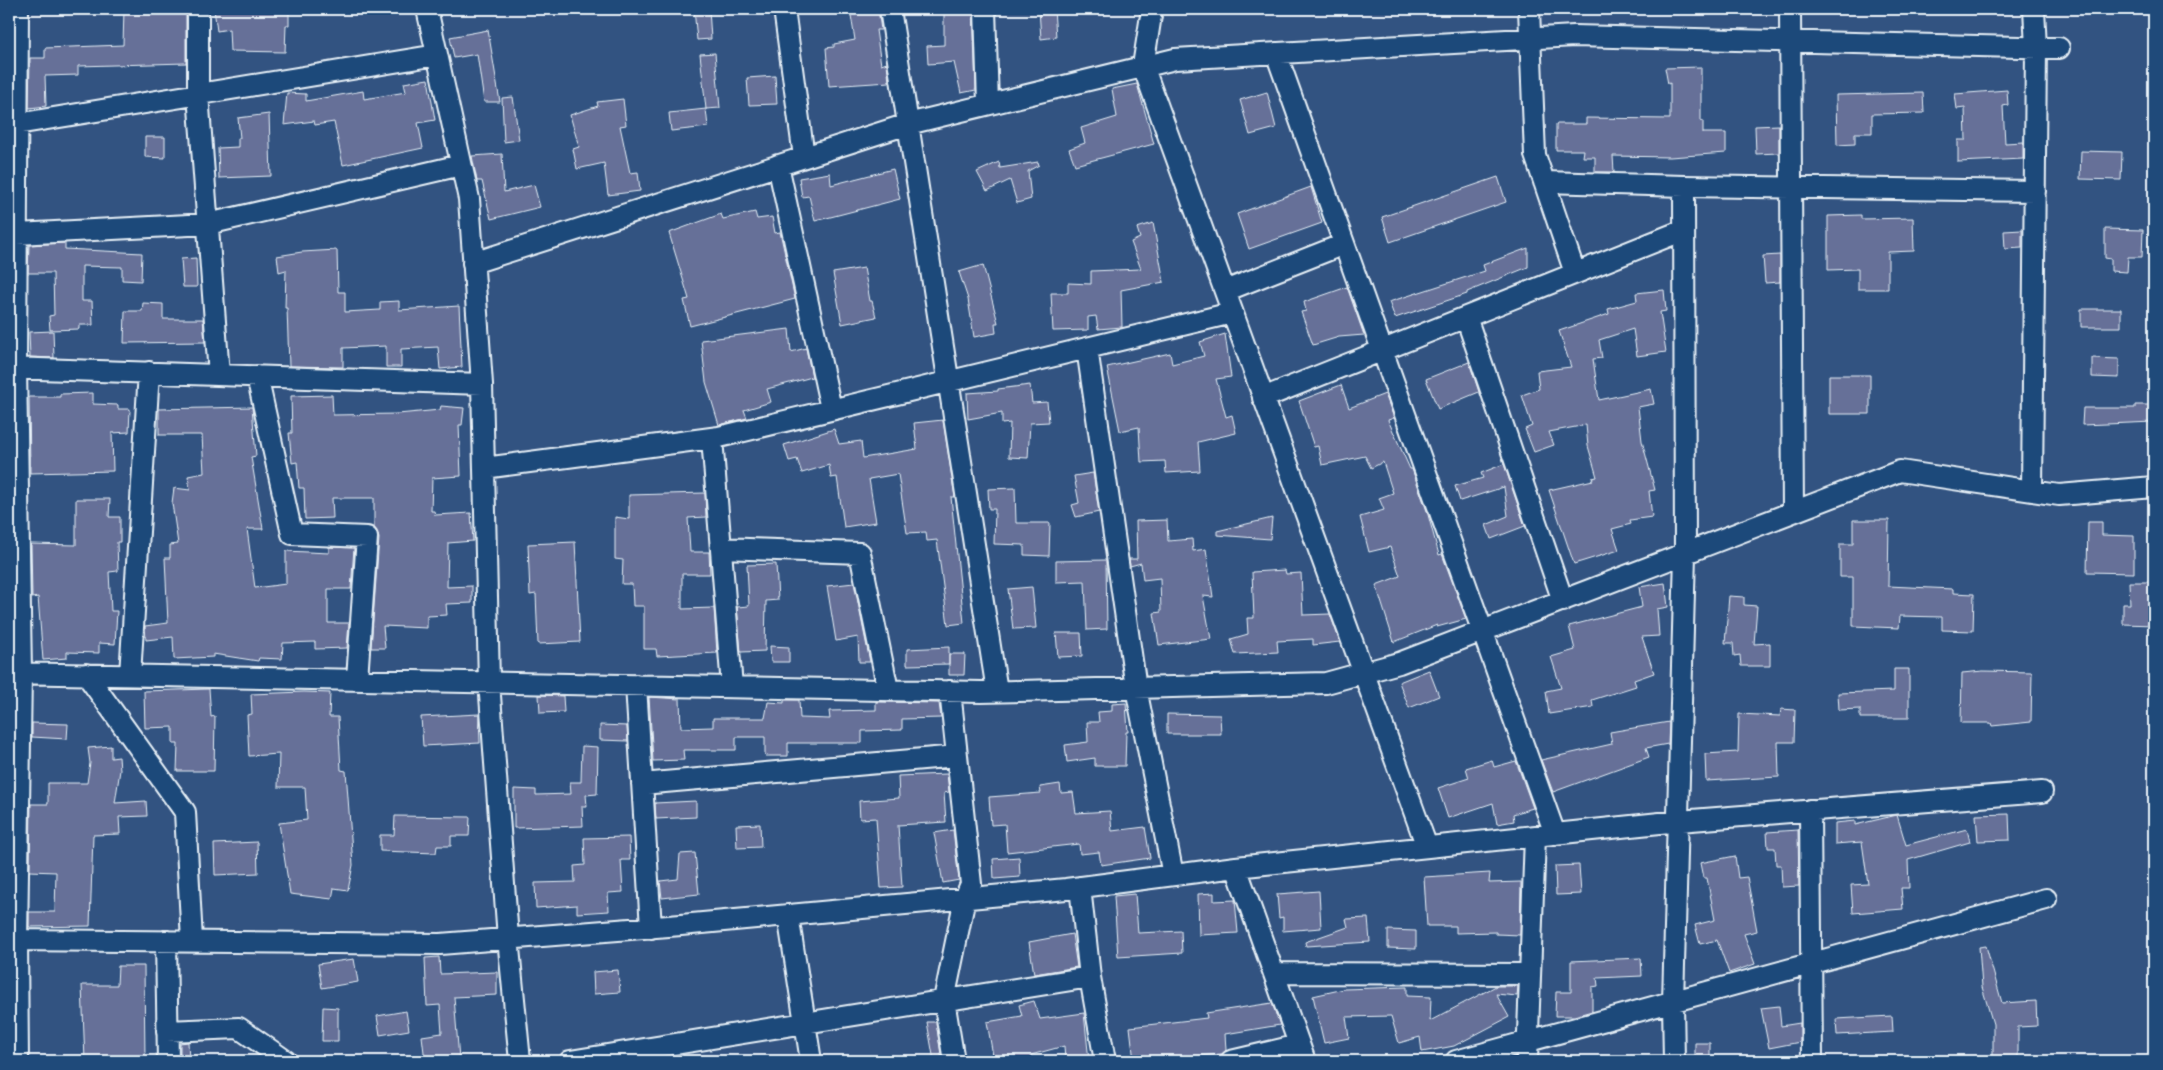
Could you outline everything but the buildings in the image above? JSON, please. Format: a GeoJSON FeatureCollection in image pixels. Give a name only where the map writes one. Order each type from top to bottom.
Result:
{"type":"FeatureCollection","features":[{"type":"Feature","properties":{"kind":"street"},"geometry":{"type":"LineString","coordinates":[[18,9],[13,34],[17,124],[13,178],[16,234],[12,368],[15,673],[13,940],[18,1061]]}},
{"type":"Feature","properties":{"kind":"street"},"geometry":{"type":"LineString","coordinates":[[198,9],[198,94],[219,375]]}},
{"type":"Feature","properties":{"kind":"street"},"geometry":{"type":"LineString","coordinates":[[427,9],[468,199],[482,384],[489,682],[508,938],[520,1061]]}},
{"type":"Feature","properties":{"kind":"street"},"geometry":{"type":"LineString","coordinates":[[784,9],[804,156]]}},
{"type":"Feature","properties":{"kind":"street"},"geometry":{"type":"LineString","coordinates":[[890,9],[997,692]]}},
{"type":"Feature","properties":{"kind":"street"},"geometry":{"type":"LineString","coordinates":[[986,9],[988,104]]}},
{"type":"Feature","properties":{"kind":"street"},"geometry":{"type":"LineString","coordinates":[[1152,9],[1143,66],[1427,847]]}},
{"type":"Feature","properties":{"kind":"street"},"geometry":{"type":"LineString","coordinates":[[1529,9],[1536,155],[1576,273]]}},
{"type":"Feature","properties":{"kind":"street"},"geometry":{"type":"LineString","coordinates":[[1790,9],[1794,512]]}},
{"type":"Feature","properties":{"kind":"street"},"geometry":{"type":"LineString","coordinates":[[2032,491],[2036,48],[2034,9]]}},
{"type":"Feature","properties":{"kind":"street"},"geometry":{"type":"LineString","coordinates":[[473,263],[908,124],[1175,59],[1574,36],[2059,48]]}},
{"type":"Feature","properties":{"kind":"street"},"geometry":{"type":"LineString","coordinates":[[1276,53],[1556,834]]}},
{"type":"Feature","properties":{"kind":"street"},"geometry":{"type":"LineString","coordinates":[[17,124],[437,55]]}},
{"type":"Feature","properties":{"kind":"street"},"geometry":{"type":"LineString","coordinates":[[16,234],[208,224],[461,165]]}},
{"type":"Feature","properties":{"kind":"street"},"geometry":{"type":"LineString","coordinates":[[778,165],[831,410]]}},
{"type":"Feature","properties":{"kind":"street"},"geometry":{"type":"LineString","coordinates":[[1544,182],[2035,191]]}},
{"type":"Feature","properties":{"kind":"street"},"geometry":{"type":"LineString","coordinates":[[1674,1061],[1673,1002],[1679,821],[1684,554],[1684,186]]}},
{"type":"Feature","properties":{"kind":"street"},"geometry":{"type":"LineString","coordinates":[[1263,398],[1684,230]]}},
{"type":"Feature","properties":{"kind":"street"},"geometry":{"type":"LineString","coordinates":[[1225,291],[1344,244]]}},
{"type":"Feature","properties":{"kind":"street"},"geometry":{"type":"LineString","coordinates":[[484,468],[712,438],[1232,313]]}},
{"type":"Feature","properties":{"kind":"street"},"geometry":{"type":"LineString","coordinates":[[1466,317],[1563,601]]}},
{"type":"Feature","properties":{"kind":"street"},"geometry":{"type":"LineString","coordinates":[[1086,348],[1136,688],[1173,875]]}},
{"type":"Feature","properties":{"kind":"street"},"geometry":{"type":"LineString","coordinates":[[12,368],[482,384]]}},
{"type":"Feature","properties":{"kind":"street"},"geometry":{"type":"LineString","coordinates":[[130,675],[149,372]]}},
{"type":"Feature","properties":{"kind":"street"},"geometry":{"type":"LineString","coordinates":[[257,376],[292,534],[367,537],[357,679]]}},
{"type":"Feature","properties":{"kind":"street"},"geometry":{"type":"LineString","coordinates":[[712,438],[732,687]]}},
{"type":"Feature","properties":{"kind":"street"},"geometry":{"type":"LineString","coordinates":[[15,673],[997,692],[1326,683],[1398,663],[1900,472],[2059,495],[2154,487]]}},
{"type":"Feature","properties":{"kind":"street"},"geometry":{"type":"LineString","coordinates":[[721,548],[860,553],[888,690]]}},
{"type":"Feature","properties":{"kind":"street"},"geometry":{"type":"LineString","coordinates":[[86,674],[186,812],[192,941]]}},
{"type":"Feature","properties":{"kind":"street"},"geometry":{"type":"LineString","coordinates":[[636,685],[651,928]]}},
{"type":"Feature","properties":{"kind":"street"},"geometry":{"type":"LineString","coordinates":[[950,691],[971,884],[965,898],[944,1000],[954,1061]]}},
{"type":"Feature","properties":{"kind":"street"},"geometry":{"type":"LineString","coordinates":[[642,784],[957,756]]}},
{"type":"Feature","properties":{"kind":"street"},"geometry":{"type":"LineString","coordinates":[[13,940],[440,944],[651,928],[1080,887],[1236,867],[1679,821],[2042,792]]}},
{"type":"Feature","properties":{"kind":"street"},"geometry":{"type":"LineString","coordinates":[[1810,810],[1812,1061]]}},
{"type":"Feature","properties":{"kind":"street"},"geometry":{"type":"LineString","coordinates":[[1527,1052],[1535,836]]}},
{"type":"Feature","properties":{"kind":"street"},"geometry":{"type":"LineString","coordinates":[[1230,1061],[1302,1053],[1236,867]]}},
{"type":"Feature","properties":{"kind":"street"},"geometry":{"type":"LineString","coordinates":[[1080,887],[1090,977],[1105,1061]]}},
{"type":"Feature","properties":{"kind":"street"},"geometry":{"type":"LineString","coordinates":[[1456,1061],[1527,1052],[1673,1002],[2046,899]]}},
{"type":"Feature","properties":{"kind":"street"},"geometry":{"type":"LineString","coordinates":[[788,915],[811,1061]]}},
{"type":"Feature","properties":{"kind":"street"},"geometry":{"type":"LineString","coordinates":[[166,941],[168,1061]]}},
{"type":"Feature","properties":{"kind":"street"},"geometry":{"type":"LineString","coordinates":[[1274,973],[1529,974]]}},
{"type":"Feature","properties":{"kind":"street"},"geometry":{"type":"LineString","coordinates":[[570,1061],[593,1059],[1090,977]]}},
{"type":"Feature","properties":{"kind":"street"},"geometry":{"type":"LineString","coordinates":[[167,1031],[239,1028],[286,1061]]}}]}
